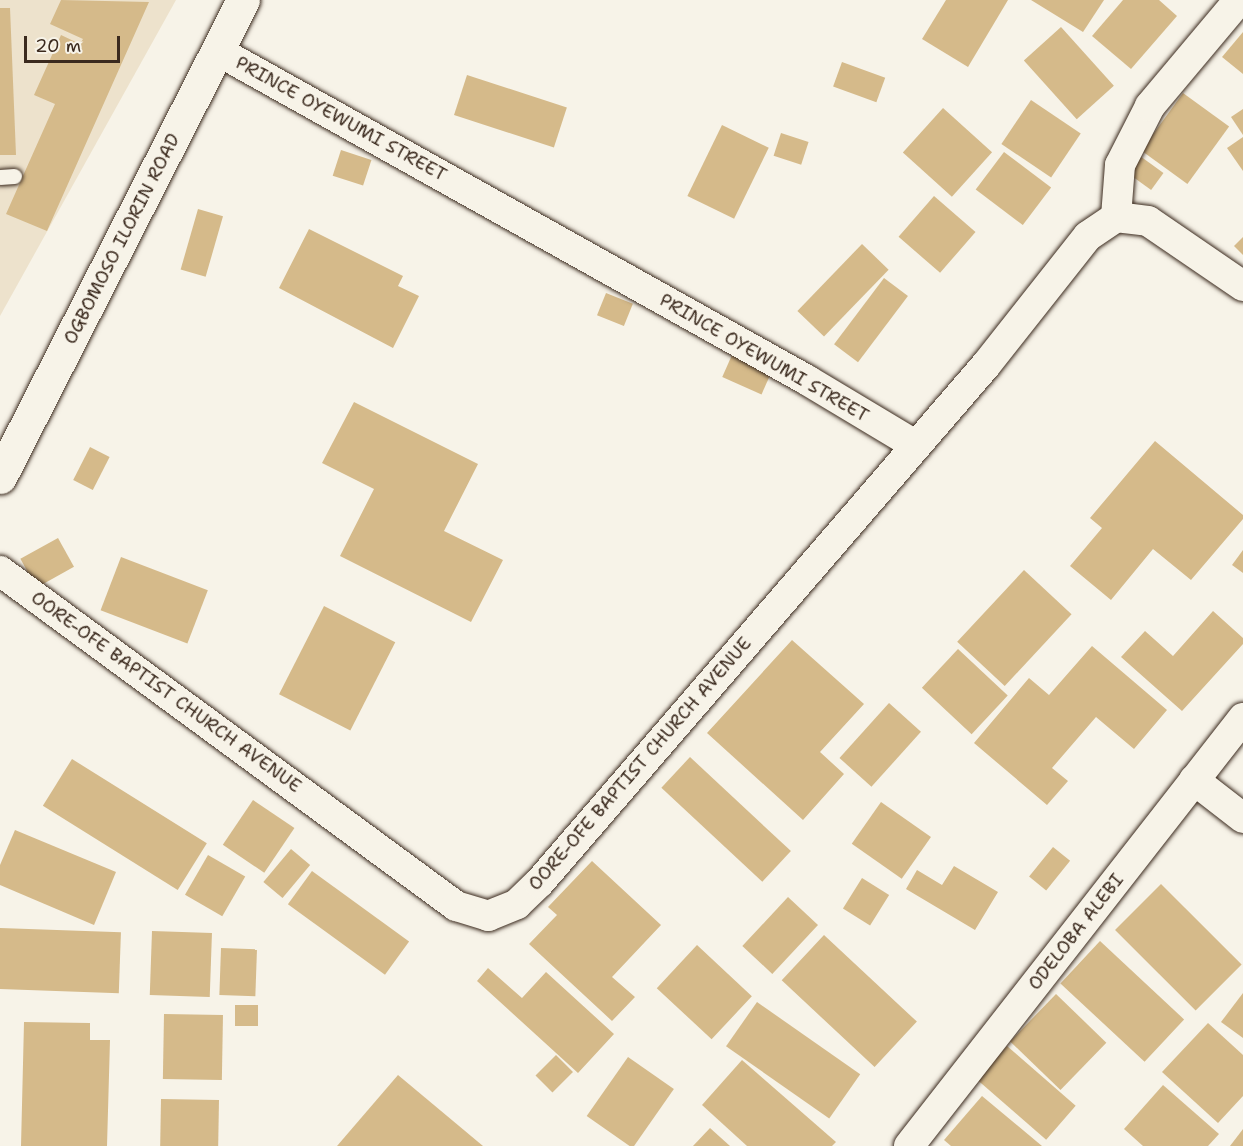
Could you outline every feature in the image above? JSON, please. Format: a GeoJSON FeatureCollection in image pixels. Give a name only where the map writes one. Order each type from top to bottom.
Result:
{"type":"FeatureCollection","features":[{"type":"Feature","properties":{"kind":"highway","name":"OGBOMOSO ILORIN ROAD"},"geometry":{"type":"LineString","coordinates":[[0,477],[243,0]]}},
{"type":"Feature","properties":{"kind":"street"},"geometry":{"type":"LineString","coordinates":[[1116,218],[1120,165],[1150,106],[1239,0]]}},
{"type":"Feature","properties":{"kind":"street","name":"PRINCE OYEWUMI STREET"},"geometry":{"type":"LineString","coordinates":[[218,51],[807,380],[915,445]]}},
{"type":"Feature","properties":{"kind":"street"},"geometry":{"type":"LineString","coordinates":[[915,445],[986,365],[1088,236],[1116,218],[1148,221],[1243,286]]}},
{"type":"Feature","properties":{"kind":"street","name":"OORE-OFE BAPTIST CHURCH AVENUE"},"geometry":{"type":"LineString","coordinates":[[0,571],[456,906],[488,916],[518,904],[539,883],[915,445]]}},
{"type":"Feature","properties":{"kind":"street","name":"ODELOBA ALEBI"},"geometry":{"type":"LineString","coordinates":[[909,1146],[1243,718]]}},
{"type":"Feature","properties":{"kind":"street"},"geometry":{"type":"LineString","coordinates":[[1194,780],[1243,818]]}},
{"type":"Feature","properties":{"kind":"shaded area"},"geometry":{"type":"Polygon","coordinates":[[[0,0],[176,0],[0,316],[0,0]]]}},
{"type":"Feature","properties":{"kind":"building"},"geometry":{"type":"Polygon","coordinates":[[[61,0],[149,2],[47,231],[6,214],[55,104],[34,95],[61,35],[80,44],[83,39],[50,24],[61,0]]]}},
{"type":"Feature","properties":{"kind":"building"},"geometry":{"type":"Polygon","coordinates":[[[946,0],[1008,0],[968,67],[922,39],[946,0]]]}},
{"type":"Feature","properties":{"kind":"building"},"geometry":{"type":"Polygon","coordinates":[[[1031,0],[1104,0],[1083,32],[1031,0]]]}},
{"type":"Feature","properties":{"kind":"building"},"geometry":{"type":"Polygon","coordinates":[[[1123,0],[1159,0],[1177,16],[1131,69],[1092,36],[1123,0]]]}},
{"type":"Feature","properties":{"kind":"building"},"geometry":{"type":"Polygon","coordinates":[[[0,8],[10,8],[16,155],[0,155],[0,8]]]}},
{"type":"Feature","properties":{"kind":"building"},"geometry":{"type":"Polygon","coordinates":[[[1061,27],[1114,86],[1077,119],[1024,60],[1061,27]]]}},
{"type":"Feature","properties":{"kind":"building"},"geometry":{"type":"Polygon","coordinates":[[[1243,32],[1243,74],[1222,57],[1243,32]]]}},
{"type":"Feature","properties":{"kind":"building"},"geometry":{"type":"Polygon","coordinates":[[[842,62],[885,78],[876,102],[833,86],[842,62]]]}},
{"type":"Feature","properties":{"kind":"building"},"geometry":{"type":"Polygon","coordinates":[[[467,75],[567,107],[554,147],[454,115],[467,75]]]}},
{"type":"Feature","properties":{"kind":"building"},"geometry":{"type":"Polygon","coordinates":[[[1183,93],[1229,127],[1187,184],[1141,150],[1183,93]]]}},
{"type":"Feature","properties":{"kind":"building"},"geometry":{"type":"Polygon","coordinates":[[[1031,100],[1081,134],[1051,177],[1001,144],[1031,100]]]}},
{"type":"Feature","properties":{"kind":"building"},"geometry":{"type":"Polygon","coordinates":[[[943,108],[992,152],[952,197],[903,153],[943,108]]]}},
{"type":"Feature","properties":{"kind":"building"},"geometry":{"type":"Polygon","coordinates":[[[1243,109],[1243,135],[1231,117],[1243,109]]]}},
{"type":"Feature","properties":{"kind":"building"},"geometry":{"type":"Polygon","coordinates":[[[722,125],[769,148],[734,219],[687,196],[722,125]]]}},
{"type":"Feature","properties":{"kind":"building"},"geometry":{"type":"Polygon","coordinates":[[[781,133],[809,142],[801,165],[774,156],[781,133]]]}},
{"type":"Feature","properties":{"kind":"building"},"geometry":{"type":"Polygon","coordinates":[[[1243,137],[1243,171],[1227,148],[1243,137]]]}},
{"type":"Feature","properties":{"kind":"building"},"geometry":{"type":"Polygon","coordinates":[[[341,150],[371,160],[363,186],[333,176],[341,150]]]}},
{"type":"Feature","properties":{"kind":"building"},"geometry":{"type":"Polygon","coordinates":[[[1004,152],[1051,188],[1023,225],[976,190],[1004,152]]]}},
{"type":"Feature","properties":{"kind":"building"},"geometry":{"type":"Polygon","coordinates":[[[1140,156],[1163,173],[1151,190],[1128,173],[1140,156]]]}},
{"type":"Feature","properties":{"kind":"building"},"geometry":{"type":"Polygon","coordinates":[[[934,196],[976,232],[940,273],[899,237],[934,196]]]}},
{"type":"Feature","properties":{"kind":"building"},"geometry":{"type":"Polygon","coordinates":[[[198,209],[223,216],[206,277],[181,270],[198,209]]]}},
{"type":"Feature","properties":{"kind":"building"},"geometry":{"type":"Polygon","coordinates":[[[309,229],[403,276],[398,286],[419,296],[393,348],[279,288],[309,229]]]}},
{"type":"Feature","properties":{"kind":"building"},"geometry":{"type":"Polygon","coordinates":[[[1243,237],[1243,255],[1234,246],[1243,237]]]}},
{"type":"Feature","properties":{"kind":"building"},"geometry":{"type":"Polygon","coordinates":[[[862,244],[889,270],[824,337],[797,311],[862,244]]]}},
{"type":"Feature","properties":{"kind":"building"},"geometry":{"type":"Polygon","coordinates":[[[884,278],[908,296],[858,362],[834,344],[884,278]]]}},
{"type":"Feature","properties":{"kind":"building"},"geometry":{"type":"Polygon","coordinates":[[[606,293],[633,304],[624,326],[597,315],[606,293]]]}},
{"type":"Feature","properties":{"kind":"building"},"geometry":{"type":"Polygon","coordinates":[[[732,355],[771,372],[762,394],[722,377],[732,355]]]}},
{"type":"Feature","properties":{"kind":"building"},"geometry":{"type":"Polygon","coordinates":[[[354,402],[478,464],[444,531],[503,560],[471,622],[340,556],[374,489],[322,463],[354,402]]]}},
{"type":"Feature","properties":{"kind":"building"},"geometry":{"type":"Polygon","coordinates":[[[1155,441],[1243,515],[1243,519],[1191,580],[1153,549],[1111,600],[1070,566],[1102,528],[1090,518],[1155,441]]]}},
{"type":"Feature","properties":{"kind":"building"},"geometry":{"type":"Polygon","coordinates":[[[90,447],[110,457],[93,490],[73,480],[90,447]]]}},
{"type":"Feature","properties":{"kind":"building"},"geometry":{"type":"Polygon","coordinates":[[[58,538],[74,567],[36,588],[20,559],[58,538]]]}},
{"type":"Feature","properties":{"kind":"building"},"geometry":{"type":"Polygon","coordinates":[[[1243,550],[1243,573],[1232,565],[1243,550]]]}},
{"type":"Feature","properties":{"kind":"building"},"geometry":{"type":"Polygon","coordinates":[[[121,557],[208,590],[187,644],[101,610],[121,557]]]}},
{"type":"Feature","properties":{"kind":"building"},"geometry":{"type":"Polygon","coordinates":[[[1024,570],[1072,614],[1005,686],[957,642],[1024,570]]]}},
{"type":"Feature","properties":{"kind":"building"},"geometry":{"type":"Polygon","coordinates":[[[324,606],[395,642],[350,731],[279,694],[324,606]]]}},
{"type":"Feature","properties":{"kind":"building"},"geometry":{"type":"Polygon","coordinates":[[[1213,611],[1243,638],[1243,644],[1182,711],[1121,657],[1145,631],[1173,656],[1213,611]]]}},
{"type":"Feature","properties":{"kind":"building"},"geometry":{"type":"Polygon","coordinates":[[[792,640],[864,704],[820,752],[844,774],[803,820],[707,733],[792,640]]]}},
{"type":"Feature","properties":{"kind":"building"},"geometry":{"type":"Polygon","coordinates":[[[1092,646],[1167,710],[1134,749],[1096,717],[1052,768],[1068,781],[1047,805],[974,743],[1029,678],[1049,695],[1092,646]]]}},
{"type":"Feature","properties":{"kind":"building"},"geometry":{"type":"Polygon","coordinates":[[[958,649],[1008,695],[972,734],[922,688],[958,649]]]}},
{"type":"Feature","properties":{"kind":"building"},"geometry":{"type":"Polygon","coordinates":[[[889,703],[921,732],[871,787],[839,758],[889,703]]]}},
{"type":"Feature","properties":{"kind":"building"},"geometry":{"type":"Polygon","coordinates":[[[690,757],[791,851],[762,882],[661,788],[690,757]]]}},
{"type":"Feature","properties":{"kind":"building"},"geometry":{"type":"Polygon","coordinates":[[[72,759],[207,843],[178,890],[43,806],[72,759]]]}},
{"type":"Feature","properties":{"kind":"building"},"geometry":{"type":"Polygon","coordinates":[[[253,800],[294,828],[264,873],[223,845],[253,800]]]}},
{"type":"Feature","properties":{"kind":"building"},"geometry":{"type":"Polygon","coordinates":[[[881,802],[931,837],[902,879],[852,844],[881,802]]]}},
{"type":"Feature","properties":{"kind":"building"},"geometry":{"type":"Polygon","coordinates":[[[15,830],[116,872],[94,925],[0,885],[0,865],[15,830]]]}},
{"type":"Feature","properties":{"kind":"building"},"geometry":{"type":"Polygon","coordinates":[[[1053,847],[1070,861],[1046,890],[1029,877],[1053,847]]]}},
{"type":"Feature","properties":{"kind":"building"},"geometry":{"type":"Polygon","coordinates":[[[291,849],[310,865],[283,898],[263,882],[291,849]]]}},
{"type":"Feature","properties":{"kind":"building"},"geometry":{"type":"Polygon","coordinates":[[[208,855],[245,876],[222,916],[185,895],[208,855]]]}},
{"type":"Feature","properties":{"kind":"building"},"geometry":{"type":"Polygon","coordinates":[[[592,861],[661,925],[612,977],[635,997],[612,1021],[529,944],[557,915],[548,907],[592,861]]]}},
{"type":"Feature","properties":{"kind":"building"},"geometry":{"type":"Polygon","coordinates":[[[954,866],[998,892],[975,930],[906,889],[917,870],[942,885],[954,866]]]}},
{"type":"Feature","properties":{"kind":"building"},"geometry":{"type":"Polygon","coordinates":[[[312,871],[409,942],[385,975],[288,904],[312,871]]]}},
{"type":"Feature","properties":{"kind":"building"},"geometry":{"type":"Polygon","coordinates":[[[862,878],[889,895],[870,925],[843,909],[862,878]]]}},
{"type":"Feature","properties":{"kind":"building"},"geometry":{"type":"Polygon","coordinates":[[[1161,884],[1242,965],[1196,1011],[1115,930],[1161,884]]]}},
{"type":"Feature","properties":{"kind":"building"},"geometry":{"type":"Polygon","coordinates":[[[788,897],[818,925],[772,974],[742,946],[788,897]]]}},
{"type":"Feature","properties":{"kind":"building"},"geometry":{"type":"Polygon","coordinates":[[[0,928],[121,932],[119,993],[0,989],[0,928]]]}},
{"type":"Feature","properties":{"kind":"building"},"geometry":{"type":"Polygon","coordinates":[[[152,931],[212,933],[210,997],[150,995],[152,931]]]}},
{"type":"Feature","properties":{"kind":"building"},"geometry":{"type":"Polygon","coordinates":[[[824,935],[917,1022],[875,1067],[782,980],[824,935]]]}},
{"type":"Feature","properties":{"kind":"building"},"geometry":{"type":"Polygon","coordinates":[[[1100,941],[1184,1019],[1145,1062],[1060,983],[1100,941]]]}},
{"type":"Feature","properties":{"kind":"building"},"geometry":{"type":"Polygon","coordinates":[[[697,945],[752,996],[712,1039],[657,988],[697,945]]]}},
{"type":"Feature","properties":{"kind":"building"},"geometry":{"type":"Polygon","coordinates":[[[221,948],[257,949],[255,996],[219,995],[221,948]]]}},
{"type":"Feature","properties":{"kind":"building"},"geometry":{"type":"Polygon","coordinates":[[[488,968],[522,998],[546,972],[614,1034],[578,1073],[477,981],[488,968]]]}},
{"type":"Feature","properties":{"kind":"building"},"geometry":{"type":"Polygon","coordinates":[[[1243,993],[1243,1038],[1221,1022],[1243,993]]]}},
{"type":"Feature","properties":{"kind":"building"},"geometry":{"type":"Polygon","coordinates":[[[1056,994],[1106,1043],[1061,1090],[1010,1041],[1056,994]]]}},
{"type":"Feature","properties":{"kind":"building"},"geometry":{"type":"Polygon","coordinates":[[[757,1002],[860,1074],[829,1119],[726,1046],[757,1002]]]}},
{"type":"Feature","properties":{"kind":"building"},"geometry":{"type":"Polygon","coordinates":[[[235,1005],[258,1005],[258,1026],[235,1026],[235,1005]]]}},
{"type":"Feature","properties":{"kind":"building"},"geometry":{"type":"Polygon","coordinates":[[[164,1014],[223,1015],[222,1080],[163,1079],[164,1014]]]}},
{"type":"Feature","properties":{"kind":"building"},"geometry":{"type":"Polygon","coordinates":[[[24,1022],[90,1023],[90,1040],[110,1040],[107,1146],[21,1146],[24,1022]]]}},
{"type":"Feature","properties":{"kind":"building"},"geometry":{"type":"Polygon","coordinates":[[[1208,1023],[1243,1055],[1243,1096],[1218,1123],[1162,1072],[1208,1023]]]}},
{"type":"Feature","properties":{"kind":"building"},"geometry":{"type":"Polygon","coordinates":[[[1007,1046],[1076,1106],[1046,1140],[977,1080],[1007,1046]]]}},
{"type":"Feature","properties":{"kind":"building"},"geometry":{"type":"Polygon","coordinates":[[[556,1055],[573,1072],[552,1092],[535,1076],[556,1055]]]}},
{"type":"Feature","properties":{"kind":"building"},"geometry":{"type":"Polygon","coordinates":[[[628,1057],[674,1089],[634,1146],[630,1146],[587,1116],[628,1057]]]}},
{"type":"Feature","properties":{"kind":"building"},"geometry":{"type":"Polygon","coordinates":[[[742,1060],[836,1142],[832,1146],[747,1146],[702,1105],[742,1060]]]}},
{"type":"Feature","properties":{"kind":"building"},"geometry":{"type":"Polygon","coordinates":[[[398,1075],[483,1146],[337,1146],[398,1075]]]}},
{"type":"Feature","properties":{"kind":"building"},"geometry":{"type":"Polygon","coordinates":[[[1163,1085],[1219,1134],[1208,1146],[1143,1146],[1124,1129],[1163,1085]]]}},
{"type":"Feature","properties":{"kind":"building"},"geometry":{"type":"Polygon","coordinates":[[[982,1096],[1042,1146],[951,1146],[944,1140],[982,1096]]]}},
{"type":"Feature","properties":{"kind":"building"},"geometry":{"type":"Polygon","coordinates":[[[161,1099],[219,1100],[218,1146],[160,1146],[161,1099]]]}},
{"type":"Feature","properties":{"kind":"building"},"geometry":{"type":"Polygon","coordinates":[[[710,1128],[730,1146],[693,1146],[710,1128]]]}},
{"type":"Feature","properties":{"kind":"building"},"geometry":{"type":"Polygon","coordinates":[[[1243,1129],[1243,1146],[1230,1146],[1243,1129]]]}}]}
